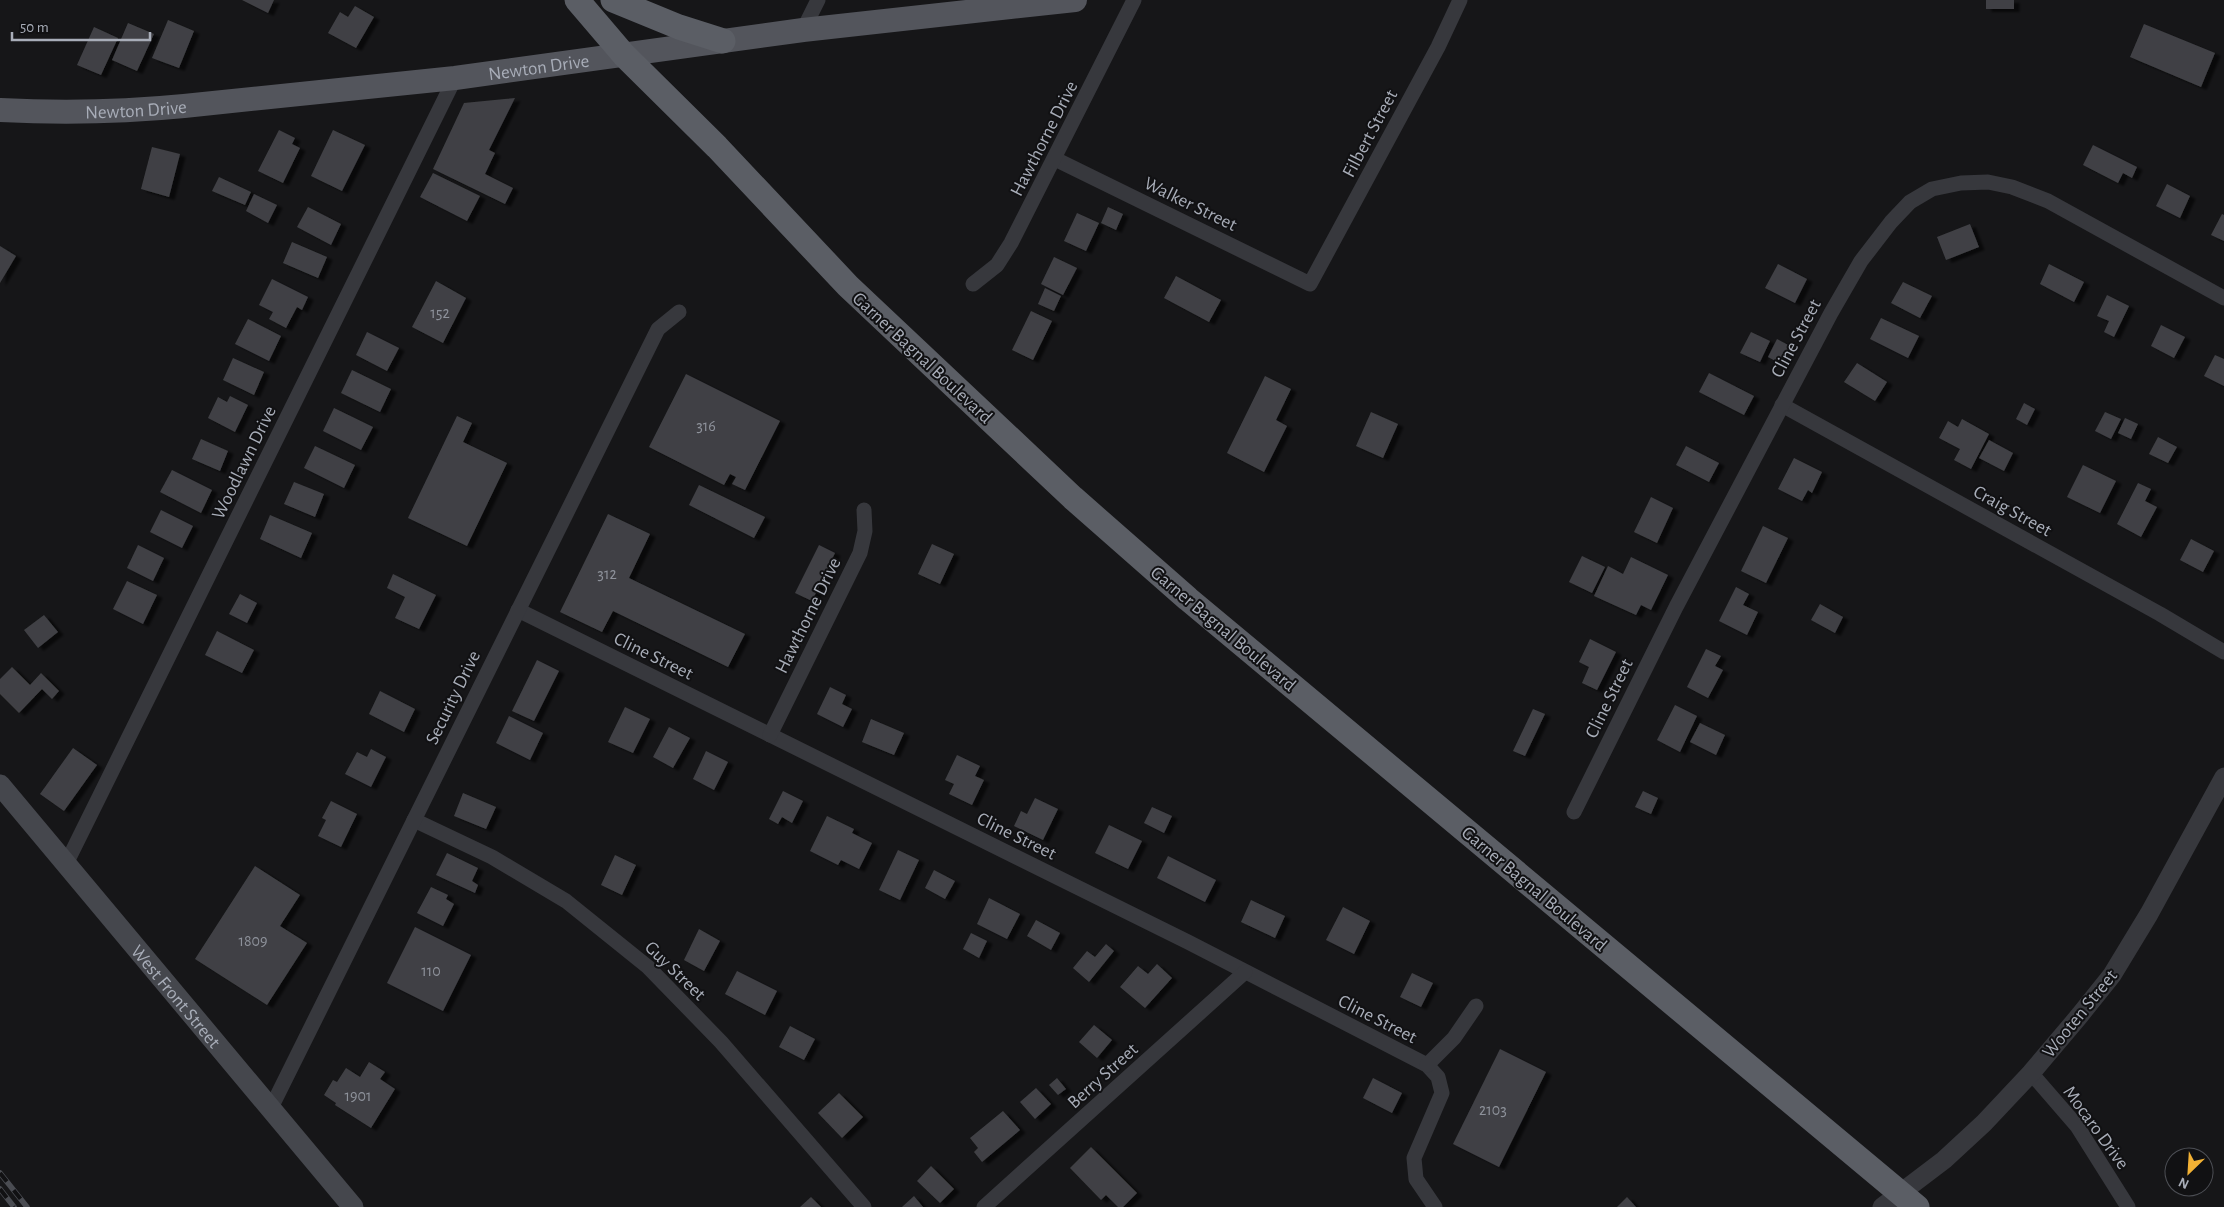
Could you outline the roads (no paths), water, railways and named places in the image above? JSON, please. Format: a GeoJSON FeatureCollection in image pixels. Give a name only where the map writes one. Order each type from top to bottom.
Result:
{"type":"FeatureCollection","features":[{"type":"Feature","properties":{"kind":"highway","name":"Garner Bagnal Boulevard"},"geometry":{"type":"LineString","coordinates":[[577,0],[624,55],[718,147],[848,286],[1073,498],[1196,605],[1900,1202]]}},
{"type":"Feature","properties":{"kind":"highway"},"geometry":{"type":"LineString","coordinates":[[613,0],[679,27],[723,41]]}},
{"type":"Feature","properties":{"kind":"main road","name":"Newton Drive"},"geometry":{"type":"LineString","coordinates":[[0,110],[143,110],[455,78],[803,30],[1075,0]]}},
{"type":"Feature","properties":{"kind":"main road","name":"West Front Street"},"geometry":{"type":"LineString","coordinates":[[0,785],[353,1207]]}},
{"type":"Feature","properties":{"kind":"street"},"geometry":{"type":"LineString","coordinates":[[803,30],[818,0]]}},
{"type":"Feature","properties":{"kind":"street","name":"Hawthorne Drive"},"geometry":{"type":"LineString","coordinates":[[974,284],[996,265],[1011,243],[1134,0]]}},
{"type":"Feature","properties":{"kind":"street","name":"Filbert Street"},"geometry":{"type":"LineString","coordinates":[[1310,284],[1438,47],[1460,0]]}},
{"type":"Feature","properties":{"kind":"street","name":"Woodlawn Drive"},"geometry":{"type":"LineString","coordinates":[[66,864],[455,78]]}},
{"type":"Feature","properties":{"kind":"street","name":"Walker Street"},"geometry":{"type":"LineString","coordinates":[[1055,159],[1310,284]]}},
{"type":"Feature","properties":{"kind":"street","name":"Cline Street"},"geometry":{"type":"LineString","coordinates":[[1574,812],[1676,607],[1782,405],[1862,260],[1891,222],[1910,202],[1932,189],[1970,182],[1988,182],[2012,187],[2048,201],[2224,298]]}},
{"type":"Feature","properties":{"kind":"street","name":"Security Drive"},"geometry":{"type":"LineString","coordinates":[[271,1108],[658,329],[680,312]]}},
{"type":"Feature","properties":{"kind":"street","name":"Craig Street"},"geometry":{"type":"LineString","coordinates":[[1782,405],[2151,609],[2224,652]]}},
{"type":"Feature","properties":{"kind":"street","name":"Hawthorne Drive"},"geometry":{"type":"LineString","coordinates":[[770,734],[860,553],[865,531],[864,510]]}},
{"type":"Feature","properties":{"kind":"street","name":"Cline Street"},"geometry":{"type":"LineString","coordinates":[[518,610],[770,734],[1427,1065],[1454,1038],[1476,1006]]}},
{"type":"Feature","properties":{"kind":"street","name":"Wooten Street"},"geometry":{"type":"LineString","coordinates":[[1900,1202],[2031,1073],[2112,975],[2149,914],[2224,777]]}},
{"type":"Feature","properties":{"kind":"street","name":"Guy Street"},"geometry":{"type":"LineString","coordinates":[[414,820],[492,857],[566,902],[648,967],[721,1042],[864,1207]]}},
{"type":"Feature","properties":{"kind":"street","name":"Berry Street"},"geometry":{"type":"LineString","coordinates":[[984,1207],[1245,972]]}},
{"type":"Feature","properties":{"kind":"street"},"geometry":{"type":"LineString","coordinates":[[1427,1065],[1438,1077],[1442,1093],[1414,1158],[1416,1179],[1435,1207]]}},
{"type":"Feature","properties":{"kind":"street","name":"Mocaro Drive"},"geometry":{"type":"LineString","coordinates":[[2031,1073],[2077,1126],[2128,1207]]}},
{"type":"Feature","properties":{"kind":"railway"},"geometry":{"type":"LineString","coordinates":[[0,1173],[27,1207]]}},
{"type":"Feature","properties":{"kind":"railway"},"geometry":{"type":"LineString","coordinates":[[0,1189],[14,1207]]}}]}
